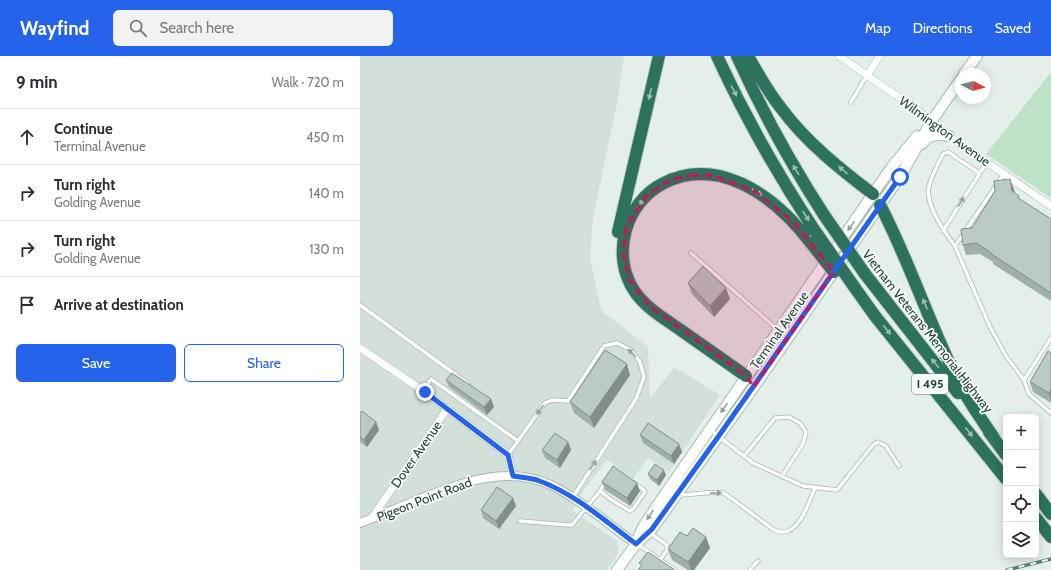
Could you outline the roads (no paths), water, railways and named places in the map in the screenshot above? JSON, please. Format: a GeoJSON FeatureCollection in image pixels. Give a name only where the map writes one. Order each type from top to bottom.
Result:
{"type":"FeatureCollection","features":[{"type":"Feature","properties":{"kind":"highway"},"geometry":{"type":"LineString","coordinates":[[658,56],[618,234],[616,253],[619,272],[629,294],[644,312],[744,379]]}},
{"type":"Feature","properties":{"kind":"highway","name":"I 495"},"geometry":{"type":"LineString","coordinates":[[717,56],[751,124],[788,190],[854,292],[875,316],[1003,476]]}},
{"type":"Feature","properties":{"kind":"highway","name":"Vietnam Veterans Memorial Highway"},"geometry":{"type":"LineString","coordinates":[[737,56],[765,114],[794,167],[824,215],[865,274],[1003,451]]}},
{"type":"Feature","properties":{"kind":"highway"},"geometry":{"type":"LineString","coordinates":[[748,56],[761,80],[781,109],[807,138],[874,194]]}},
{"type":"Feature","properties":{"kind":"highway"},"geometry":{"type":"LineString","coordinates":[[744,379],[655,312],[636,293],[629,280],[623,261],[623,239],[629,219],[646,196],[663,183],[684,176],[698,174],[712,175],[733,180],[761,195],[787,216],[854,292]]}},
{"type":"Feature","properties":{"kind":"highway"},"geometry":{"type":"LineString","coordinates":[[880,206],[912,274],[956,378],[994,438]]}},
{"type":"Feature","properties":{"kind":"highway"},"geometry":{"type":"LineString","coordinates":[[1039,498],[1051,514]]}},
{"type":"Feature","properties":{"kind":"highway"},"geometry":{"type":"LineString","coordinates":[[1039,522],[1051,537]]}},
{"type":"Feature","properties":{"kind":"main road"},"geometry":{"type":"LineString","coordinates":[[968,68],[977,56]]}},
{"type":"Feature","properties":{"kind":"main road","name":"Terminal Avenue"},"geometry":{"type":"LineString","coordinates":[[617,570],[636,544],[649,532],[677,495],[754,387],[900,177],[931,122],[955,88]]}},
{"type":"Feature","properties":{"kind":"main road","name":"Terminal Avenue"},"geometry":{"type":"LineString","coordinates":[[636,544],[644,525],[778,330],[901,156],[931,122]]}},
{"type":"Feature","properties":{"kind":"main road"},"geometry":{"type":"LineString","coordinates":[[900,177],[925,140],[937,134],[948,136]]}},
{"type":"Feature","properties":{"kind":"main road"},"geometry":{"type":"LineString","coordinates":[[874,194],[880,206]]}},
{"type":"Feature","properties":{"kind":"main road"},"geometry":{"type":"LineString","coordinates":[[744,379],[754,387]]}},
{"type":"Feature","properties":{"kind":"street","name":"Wilmington Avenue"},"geometry":{"type":"LineString","coordinates":[[839,56],[919,111],[948,136],[1051,206]]}},
{"type":"Feature","properties":{"kind":"street"},"geometry":{"type":"LineString","coordinates":[[867,74],[880,56]]}},
{"type":"Feature","properties":{"kind":"street"},"geometry":{"type":"LineString","coordinates":[[360,348],[423,391],[508,455],[513,476]]}},
{"type":"Feature","properties":{"kind":"street","name":"Dover Avenue"},"geometry":{"type":"LineString","coordinates":[[371,519],[447,409]]}},
{"type":"Feature","properties":{"kind":"street","name":"Pigeon Point Road"},"geometry":{"type":"LineString","coordinates":[[360,523],[469,481],[500,475],[536,480],[559,490],[586,507],[636,544]]}},
{"type":"Feature","properties":{"kind":"lane"},"geometry":{"type":"LineString","coordinates":[[851,102],[867,74]]}},
{"type":"Feature","properties":{"kind":"lane"},"geometry":{"type":"LineString","coordinates":[[979,173],[948,152],[943,154],[928,187],[929,198],[943,230],[955,246],[990,327],[1006,356],[1024,380],[1029,394],[1051,413]]}},
{"type":"Feature","properties":{"kind":"lane"},"geometry":{"type":"LineString","coordinates":[[943,230],[986,162]]}},
{"type":"Feature","properties":{"kind":"lane"},"geometry":{"type":"LineString","coordinates":[[955,246],[1004,174]]}},
{"type":"Feature","properties":{"kind":"lane"},"geometry":{"type":"LineString","coordinates":[[691,252],[788,338]]}},
{"type":"Feature","properties":{"kind":"lane"},"geometry":{"type":"LineString","coordinates":[[360,305],[467,383]]}},
{"type":"Feature","properties":{"kind":"lane"},"geometry":{"type":"LineString","coordinates":[[1024,380],[1051,338]]}},
{"type":"Feature","properties":{"kind":"lane"},"geometry":{"type":"LineString","coordinates":[[508,455],[545,403],[552,400],[568,401],[604,346],[617,343],[632,350],[640,362],[644,377],[636,399],[572,498]]}},
{"type":"Feature","properties":{"kind":"lane"},"geometry":{"type":"LineString","coordinates":[[423,391],[431,379],[518,441]]}},
{"type":"Feature","properties":{"kind":"lane"},"geometry":{"type":"LineString","coordinates":[[744,456],[776,418],[789,416],[800,423],[806,432],[803,444],[782,476]]}},
{"type":"Feature","properties":{"kind":"lane"},"geometry":{"type":"LineString","coordinates":[[709,430],[753,463],[803,486],[837,490],[873,445],[878,442],[885,445],[899,466]]}},
{"type":"Feature","properties":{"kind":"lane"},"geometry":{"type":"LineString","coordinates":[[520,521],[568,526],[572,525],[607,479]]}},
{"type":"Feature","properties":{"kind":"lane"},"geometry":{"type":"LineString","coordinates":[[600,490],[626,510],[630,511],[645,492],[628,479]]}},
{"type":"Feature","properties":{"kind":"lane"},"geometry":{"type":"LineString","coordinates":[[677,495],[718,492],[724,493],[774,530],[783,532],[791,530],[798,525],[815,488]]}},
{"type":"Feature","properties":{"kind":"lane"},"geometry":{"type":"LineString","coordinates":[[649,532],[667,545],[667,550],[660,560]]}},
{"type":"Feature","properties":{"kind":"lane"},"geometry":{"type":"LineString","coordinates":[[636,544],[675,570]]}},
{"type":"Feature","properties":{"kind":"lane"},"geometry":{"type":"LineString","coordinates":[[646,559],[650,553]]}},
{"type":"Feature","properties":{"kind":"lane"},"geometry":{"type":"LineString","coordinates":[[750,570],[758,561]]}},
{"type":"Feature","properties":{"kind":"railway"},"geometry":{"type":"LineString","coordinates":[[1007,570],[1051,559]]}}]}
